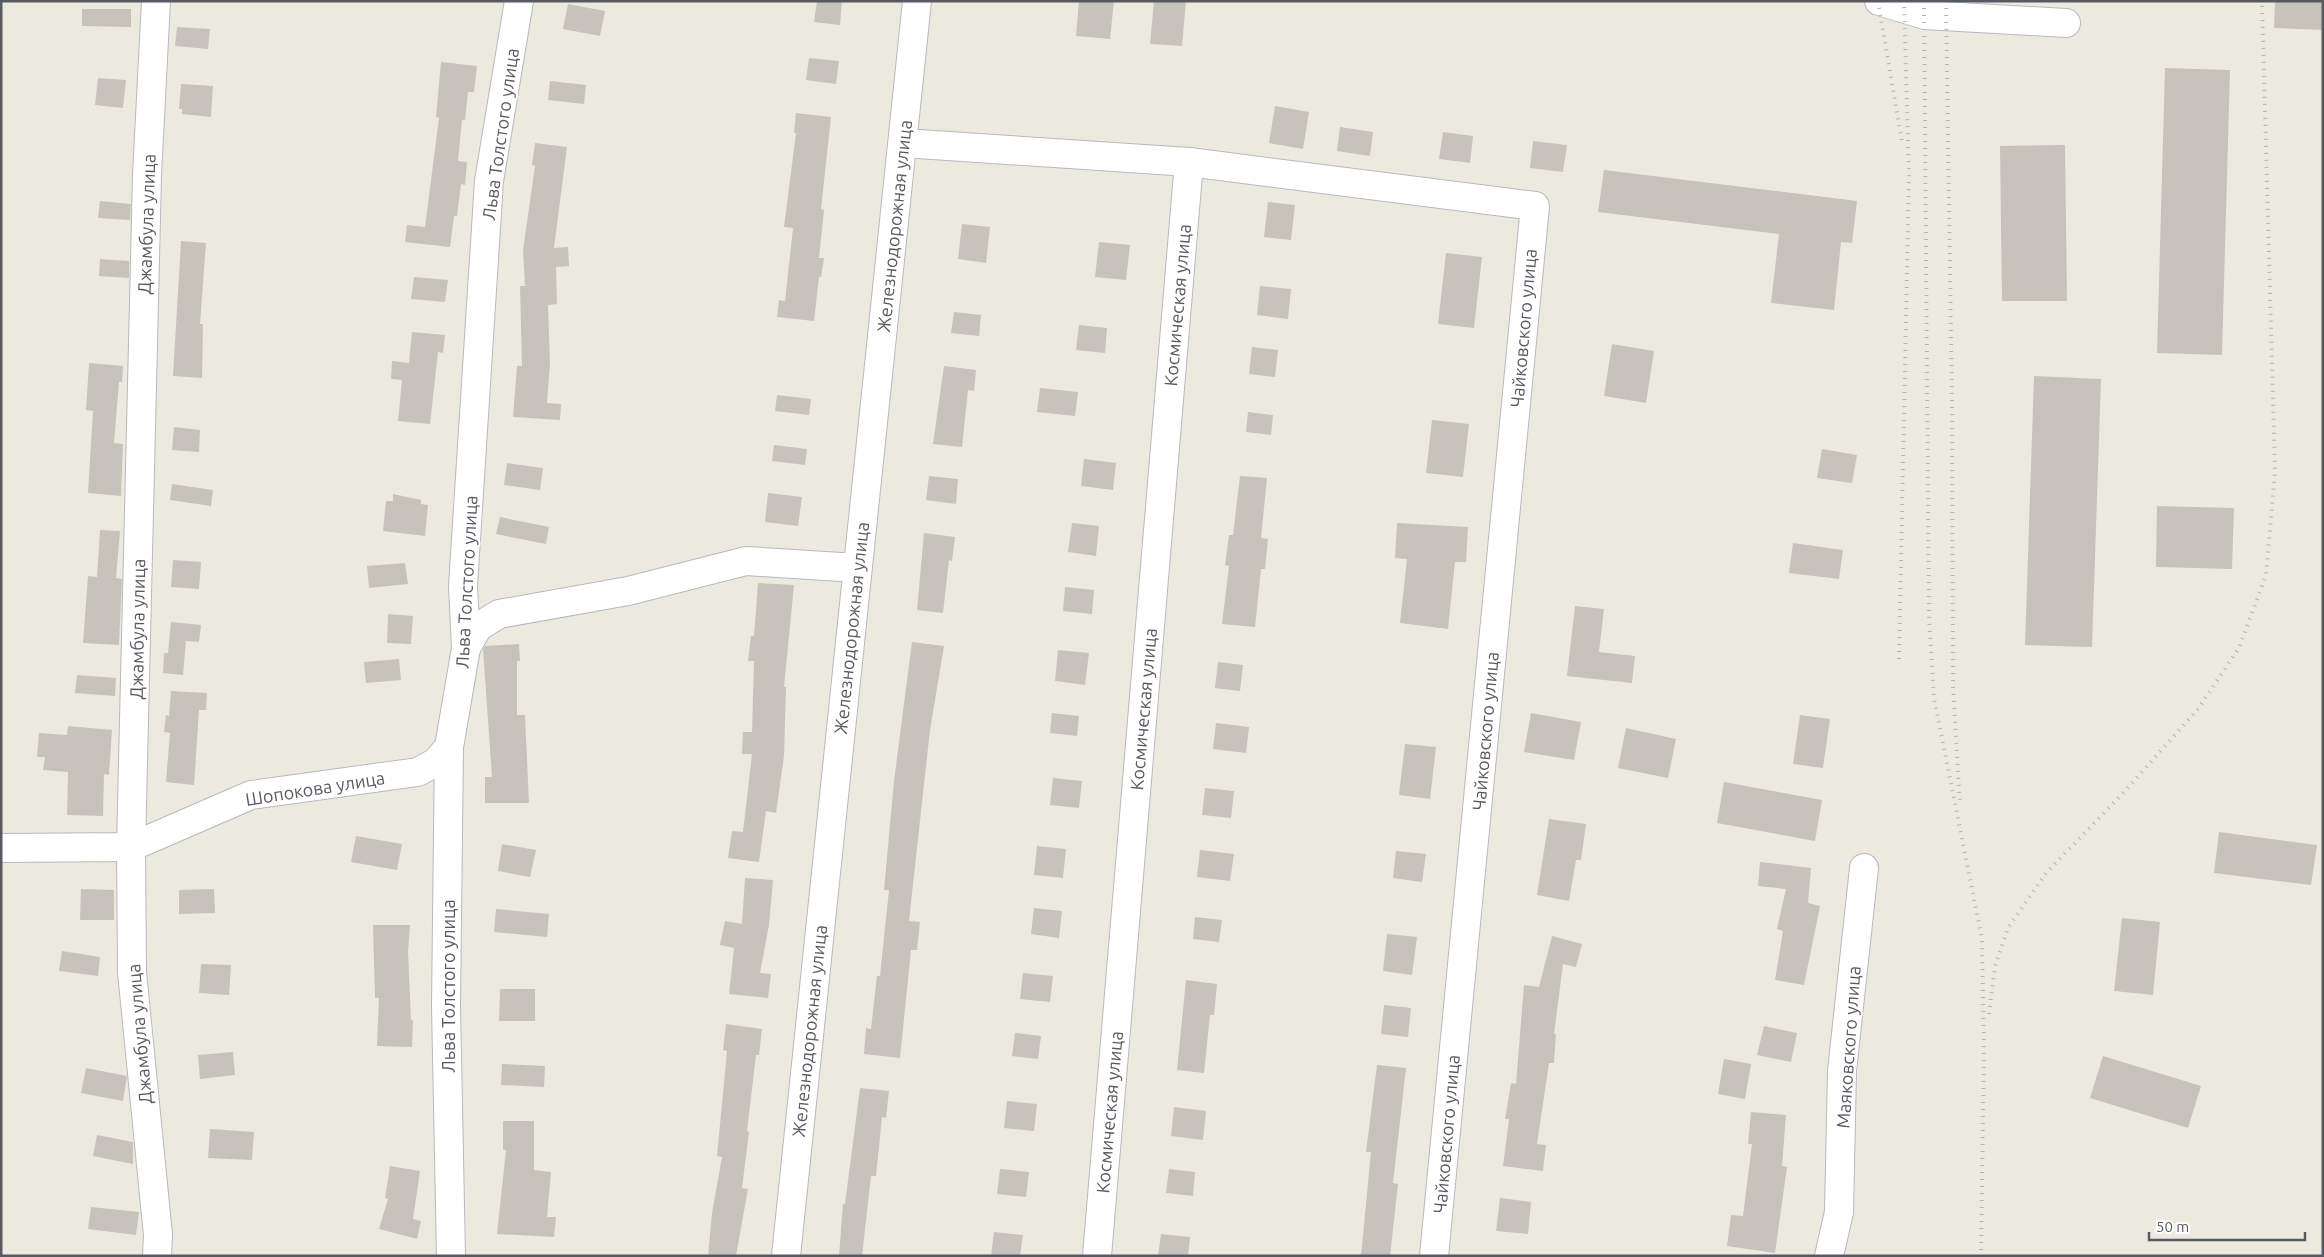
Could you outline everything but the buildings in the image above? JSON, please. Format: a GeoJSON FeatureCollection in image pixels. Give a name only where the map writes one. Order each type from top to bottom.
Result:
{"type":"FeatureCollection","features":[{"type":"Feature","properties":{"kind":"street","name":"Джамбула улица"},"geometry":{"type":"LineString","coordinates":[[156,1],[147,175],[131,847],[132,972],[158,1235],[157,1256]]}},
{"type":"Feature","properties":{"kind":"street","name":"Льва Толстого улица"},"geometry":{"type":"LineString","coordinates":[[451,1256],[446,1006],[449,747],[466,648],[463,586],[489,181],[519,1]]}},
{"type":"Feature","properties":{"kind":"street","name":"Железнодорожная улица"},"geometry":{"type":"LineString","coordinates":[[786,1256],[917,1]]}},
{"type":"Feature","properties":{"kind":"street"},"geometry":{"type":"LineString","coordinates":[[1879,1],[1925,15],[2066,23]]}},
{"type":"Feature","properties":{"kind":"street"},"geometry":{"type":"LineString","coordinates":[[903,143],[1189,162]]}},
{"type":"Feature","properties":{"kind":"street","name":"Чайковского улица"},"geometry":{"type":"LineString","coordinates":[[1189,162],[1535,206],[1434,1256]]}},
{"type":"Feature","properties":{"kind":"street","name":"Космическая улица"},"geometry":{"type":"LineString","coordinates":[[1098,1256],[1189,162]]}},
{"type":"Feature","properties":{"kind":"street"},"geometry":{"type":"LineString","coordinates":[[466,648],[478,627],[499,614],[628,591],[746,561],[857,568]]}},
{"type":"Feature","properties":{"kind":"street","name":"Шопокова улица"},"geometry":{"type":"LineString","coordinates":[[1,848],[131,847],[251,795],[418,772],[436,762],[449,747]]}},
{"type":"Feature","properties":{"kind":"street","name":"Маяковского улица"},"geometry":{"type":"LineString","coordinates":[[1829,1256],[1839,1212],[1842,1071],[1864,868]]}},
{"type":"Feature","properties":{"kind":"railway"},"geometry":{"type":"LineString","coordinates":[[1878,1],[1902,142]]}},
{"type":"Feature","properties":{"kind":"railway"},"geometry":{"type":"LineString","coordinates":[[1899,659],[1909,176],[1904,1]]}},
{"type":"Feature","properties":{"kind":"railway"},"geometry":{"type":"LineString","coordinates":[[1924,1],[1929,616],[1934,698],[1982,939],[1984,1051],[1981,1256]]}},
{"type":"Feature","properties":{"kind":"railway"},"geometry":{"type":"LineString","coordinates":[[1946,1],[1952,401],[1953,685],[1960,805]]}},
{"type":"Feature","properties":{"kind":"railway"},"geometry":{"type":"LineString","coordinates":[[1989,1014],[1995,966],[2008,928],[2046,873],[2125,791],[2198,709],[2239,648],[2266,575],[2275,472],[2262,1]]}}]}
